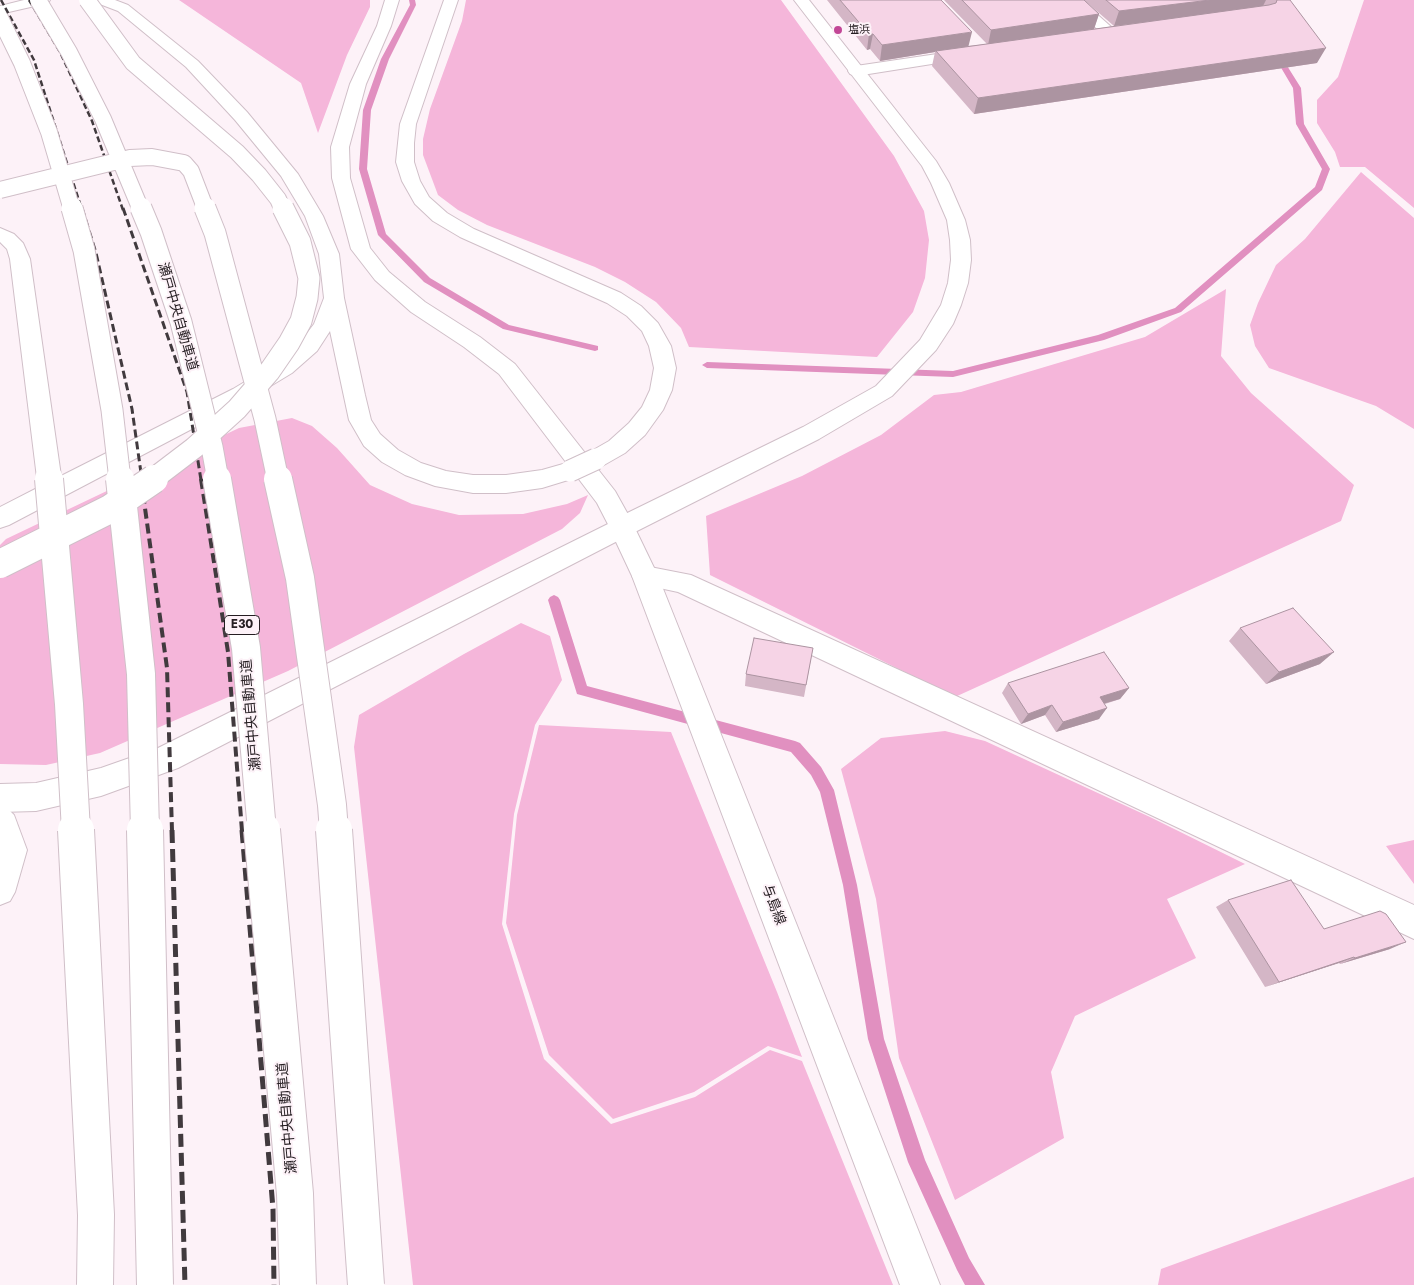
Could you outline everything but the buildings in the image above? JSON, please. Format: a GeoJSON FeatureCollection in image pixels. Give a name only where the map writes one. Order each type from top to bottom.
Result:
{"type":"FeatureCollection","features":[{"type":"Feature","properties":{"kind":"main road","name":"瀬戸中央自動車道"},"geometry":{"type":"LineString","coordinates":[[38,0],[103,119],[151,232],[181,322],[212,448],[246,648],[295,1194],[298,1285]]}},
{"type":"Feature","properties":{"kind":"main road"},"geometry":{"type":"LineString","coordinates":[[0,10],[43,0]]}},
{"type":"Feature","properties":{"kind":"main road"},"geometry":{"type":"LineString","coordinates":[[0,564],[110,509],[154,480],[194,448],[237,409],[269,372],[297,328],[307,298],[309,278],[305,260],[293,227],[278,199],[237,152],[134,64],[87,0]]}},
{"type":"Feature","properties":{"kind":"main road"},"geometry":{"type":"LineString","coordinates":[[102,0],[123,8],[192,64],[241,116],[288,174],[314,216],[329,254],[334,298],[360,420],[372,440],[390,456],[413,469],[444,480],[473,484],[506,484],[542,480],[596,460],[617,447],[637,429],[652,410],[661,390],[665,368],[660,346],[651,328],[634,311],[614,298],[467,233],[440,217],[422,200],[411,181],[405,162],[405,143],[408,124],[451,0]]}},
{"type":"Feature","properties":{"kind":"main road","name":"与島線"},"geometry":{"type":"LineString","coordinates":[[392,0],[384,26],[358,84],[340,147],[340,178],[361,249],[382,276],[418,307],[472,342],[507,369],[606,497],[645,576],[920,1285]]}},
{"type":"Feature","properties":{"kind":"main road"},"geometry":{"type":"LineString","coordinates":[[0,798],[36,797],[101,782],[166,758],[811,433],[884,391],[914,362],[942,324],[958,283],[961,260],[956,220],[930,165],[801,0]]}},
{"type":"Feature","properties":{"kind":"main road"},"geometry":{"type":"LineString","coordinates":[[1072,0],[1110,33]]}},
{"type":"Feature","properties":{"kind":"main road"},"geometry":{"type":"LineString","coordinates":[[0,18],[22,63],[49,132],[84,250],[112,410],[141,674],[154,1285]]}},
{"type":"Feature","properties":{"kind":"main road"},"geometry":{"type":"LineString","coordinates":[[1090,36],[1129,31]]}},
{"type":"Feature","properties":{"kind":"main road"},"geometry":{"type":"LineString","coordinates":[[856,71],[983,52],[971,39]]}},
{"type":"Feature","properties":{"kind":"main road"},"geometry":{"type":"LineString","coordinates":[[0,190],[130,158],[152,157],[170,159],[184,163],[191,171],[215,233],[265,419],[301,588],[332,805],[366,1285]]}},
{"type":"Feature","properties":{"kind":"main road"},"geometry":{"type":"LineString","coordinates":[[0,234],[16,247],[20,259],[49,478],[69,704],[96,1216],[95,1285]]}},
{"type":"Feature","properties":{"kind":"main road"},"geometry":{"type":"LineString","coordinates":[[0,518],[241,394],[284,368],[309,346],[324,324],[334,298]]}},
{"type":"Feature","properties":{"kind":"main road"},"geometry":{"type":"LineString","coordinates":[[645,576],[682,582],[1414,922]]}},
{"type":"Feature","properties":{"kind":"lane"},"geometry":{"type":"LineString","coordinates":[[0,819],[4,824],[13,850],[5,882],[0,891]]}},
{"type":"Feature","properties":{"kind":"shaded area"},"geometry":{"type":"Polygon","coordinates":[[[179,0],[370,0],[370,7],[347,55],[318,133],[301,83],[179,0]]]}},
{"type":"Feature","properties":{"kind":"shaded area"},"geometry":{"type":"Polygon","coordinates":[[[466,0],[781,0],[894,156],[924,211],[929,240],[925,278],[913,312],[877,357],[689,347],[681,328],[656,302],[625,282],[595,267],[487,225],[458,210],[438,195],[423,155],[423,139],[430,109],[462,21],[466,0]]]}},
{"type":"Feature","properties":{"kind":"shaded area"},"geometry":{"type":"Polygon","coordinates":[[[1364,0],[1414,0],[1414,208],[1365,167],[1340,167],[1335,152],[1317,123],[1317,100],[1338,77],[1364,0]]]}},
{"type":"Feature","properties":{"kind":"shaded area"},"geometry":{"type":"Polygon","coordinates":[[[1361,172],[1414,218],[1414,429],[1376,406],[1269,368],[1255,346],[1250,325],[1276,265],[1305,239],[1361,172]]]}},
{"type":"Feature","properties":{"kind":"shaded area"},"geometry":{"type":"Polygon","coordinates":[[[1226,289],[1221,356],[1251,393],[1354,485],[1341,521],[955,697],[710,575],[706,516],[802,476],[881,435],[934,395],[961,392],[1145,337],[1226,289]]]}},
{"type":"Feature","properties":{"kind":"shaded area"},"geometry":{"type":"Polygon","coordinates":[[[292,418],[312,426],[337,448],[370,485],[412,504],[459,515],[523,514],[567,504],[588,495],[580,513],[562,529],[288,671],[100,753],[46,765],[0,764],[0,545],[6,539],[239,428],[292,418]]]}},
{"type":"Feature","properties":{"kind":"shaded area"},"geometry":{"type":"Polygon","coordinates":[[[521,623],[550,636],[562,680],[535,725],[514,814],[502,924],[544,1059],[611,1124],[695,1097],[770,1050],[802,1061],[893,1285],[413,1285],[354,747],[359,715],[521,623]]]}},
{"type":"Feature","properties":{"kind":"shaded area"},"geometry":{"type":"Polygon","coordinates":[[[539,725],[671,732],[802,1057],[768,1046],[694,1092],[613,1119],[549,1055],[506,923],[517,815],[539,725]]]}},
{"type":"Feature","properties":{"kind":"shaded area"},"geometry":{"type":"Polygon","coordinates":[[[945,731],[985,741],[1150,817],[1245,864],[1167,899],[1196,958],[1075,1016],[1051,1072],[1064,1138],[955,1200],[899,1058],[876,899],[841,769],[881,738],[945,731]]]}},
{"type":"Feature","properties":{"kind":"shaded area"},"geometry":{"type":"Polygon","coordinates":[[[1414,840],[1414,884],[1386,846],[1414,840]]]}},
{"type":"Feature","properties":{"kind":"shaded area"},"geometry":{"type":"Polygon","coordinates":[[[1414,1177],[1414,1285],[1158,1285],[1161,1269],[1414,1177]]]}},
{"type":"Feature","properties":{"kind":"waterway"},"geometry":{"type":"LineString","coordinates":[[412,0],[413,5],[385,59],[367,110],[363,169],[382,235],[427,280],[506,327],[595,348]]}},
{"type":"Feature","properties":{"kind":"waterway"},"geometry":{"type":"LineString","coordinates":[[707,365],[953,374],[1101,338],[1178,310],[1319,188],[1326,169],[1300,124],[1297,88],[1277,54]]}},
{"type":"Feature","properties":{"kind":"waterway"},"geometry":{"type":"LineString","coordinates":[[554,600],[582,690],[795,747],[816,771],[827,790],[850,885],[876,1039],[917,1162],[963,1264],[976,1285]]}},
{"type":"Feature","properties":{"kind":"railway"},"geometry":{"type":"LineString","coordinates":[[1,0],[34,60],[82,210]]}},
{"type":"Feature","properties":{"kind":"railway"},"geometry":{"type":"LineString","coordinates":[[29,0],[60,52],[92,121],[123,210]]}},
{"type":"Feature","properties":{"kind":"railway"},"geometry":{"type":"LineString","coordinates":[[82,208],[96,253],[132,409],[142,480]]}},
{"type":"Feature","properties":{"kind":"railway"},"geometry":{"type":"LineString","coordinates":[[123,208],[187,392],[201,480]]}},
{"type":"Feature","properties":{"kind":"railway"},"geometry":{"type":"LineString","coordinates":[[141,479],[167,668],[172,831]]}},
{"type":"Feature","properties":{"kind":"railway"},"geometry":{"type":"LineString","coordinates":[[201,479],[228,652],[242,831]]}},
{"type":"Feature","properties":{"kind":"railway"},"geometry":{"type":"LineString","coordinates":[[172,830],[185,1285]]}},
{"type":"Feature","properties":{"kind":"railway"},"geometry":{"type":"LineString","coordinates":[[242,830],[273,1209],[274,1285]]}},
{"type":"Feature","properties":{"kind":"place","name":"塩浜"},"geometry":{"type":"Point","coordinates":[838,30]}}]}
